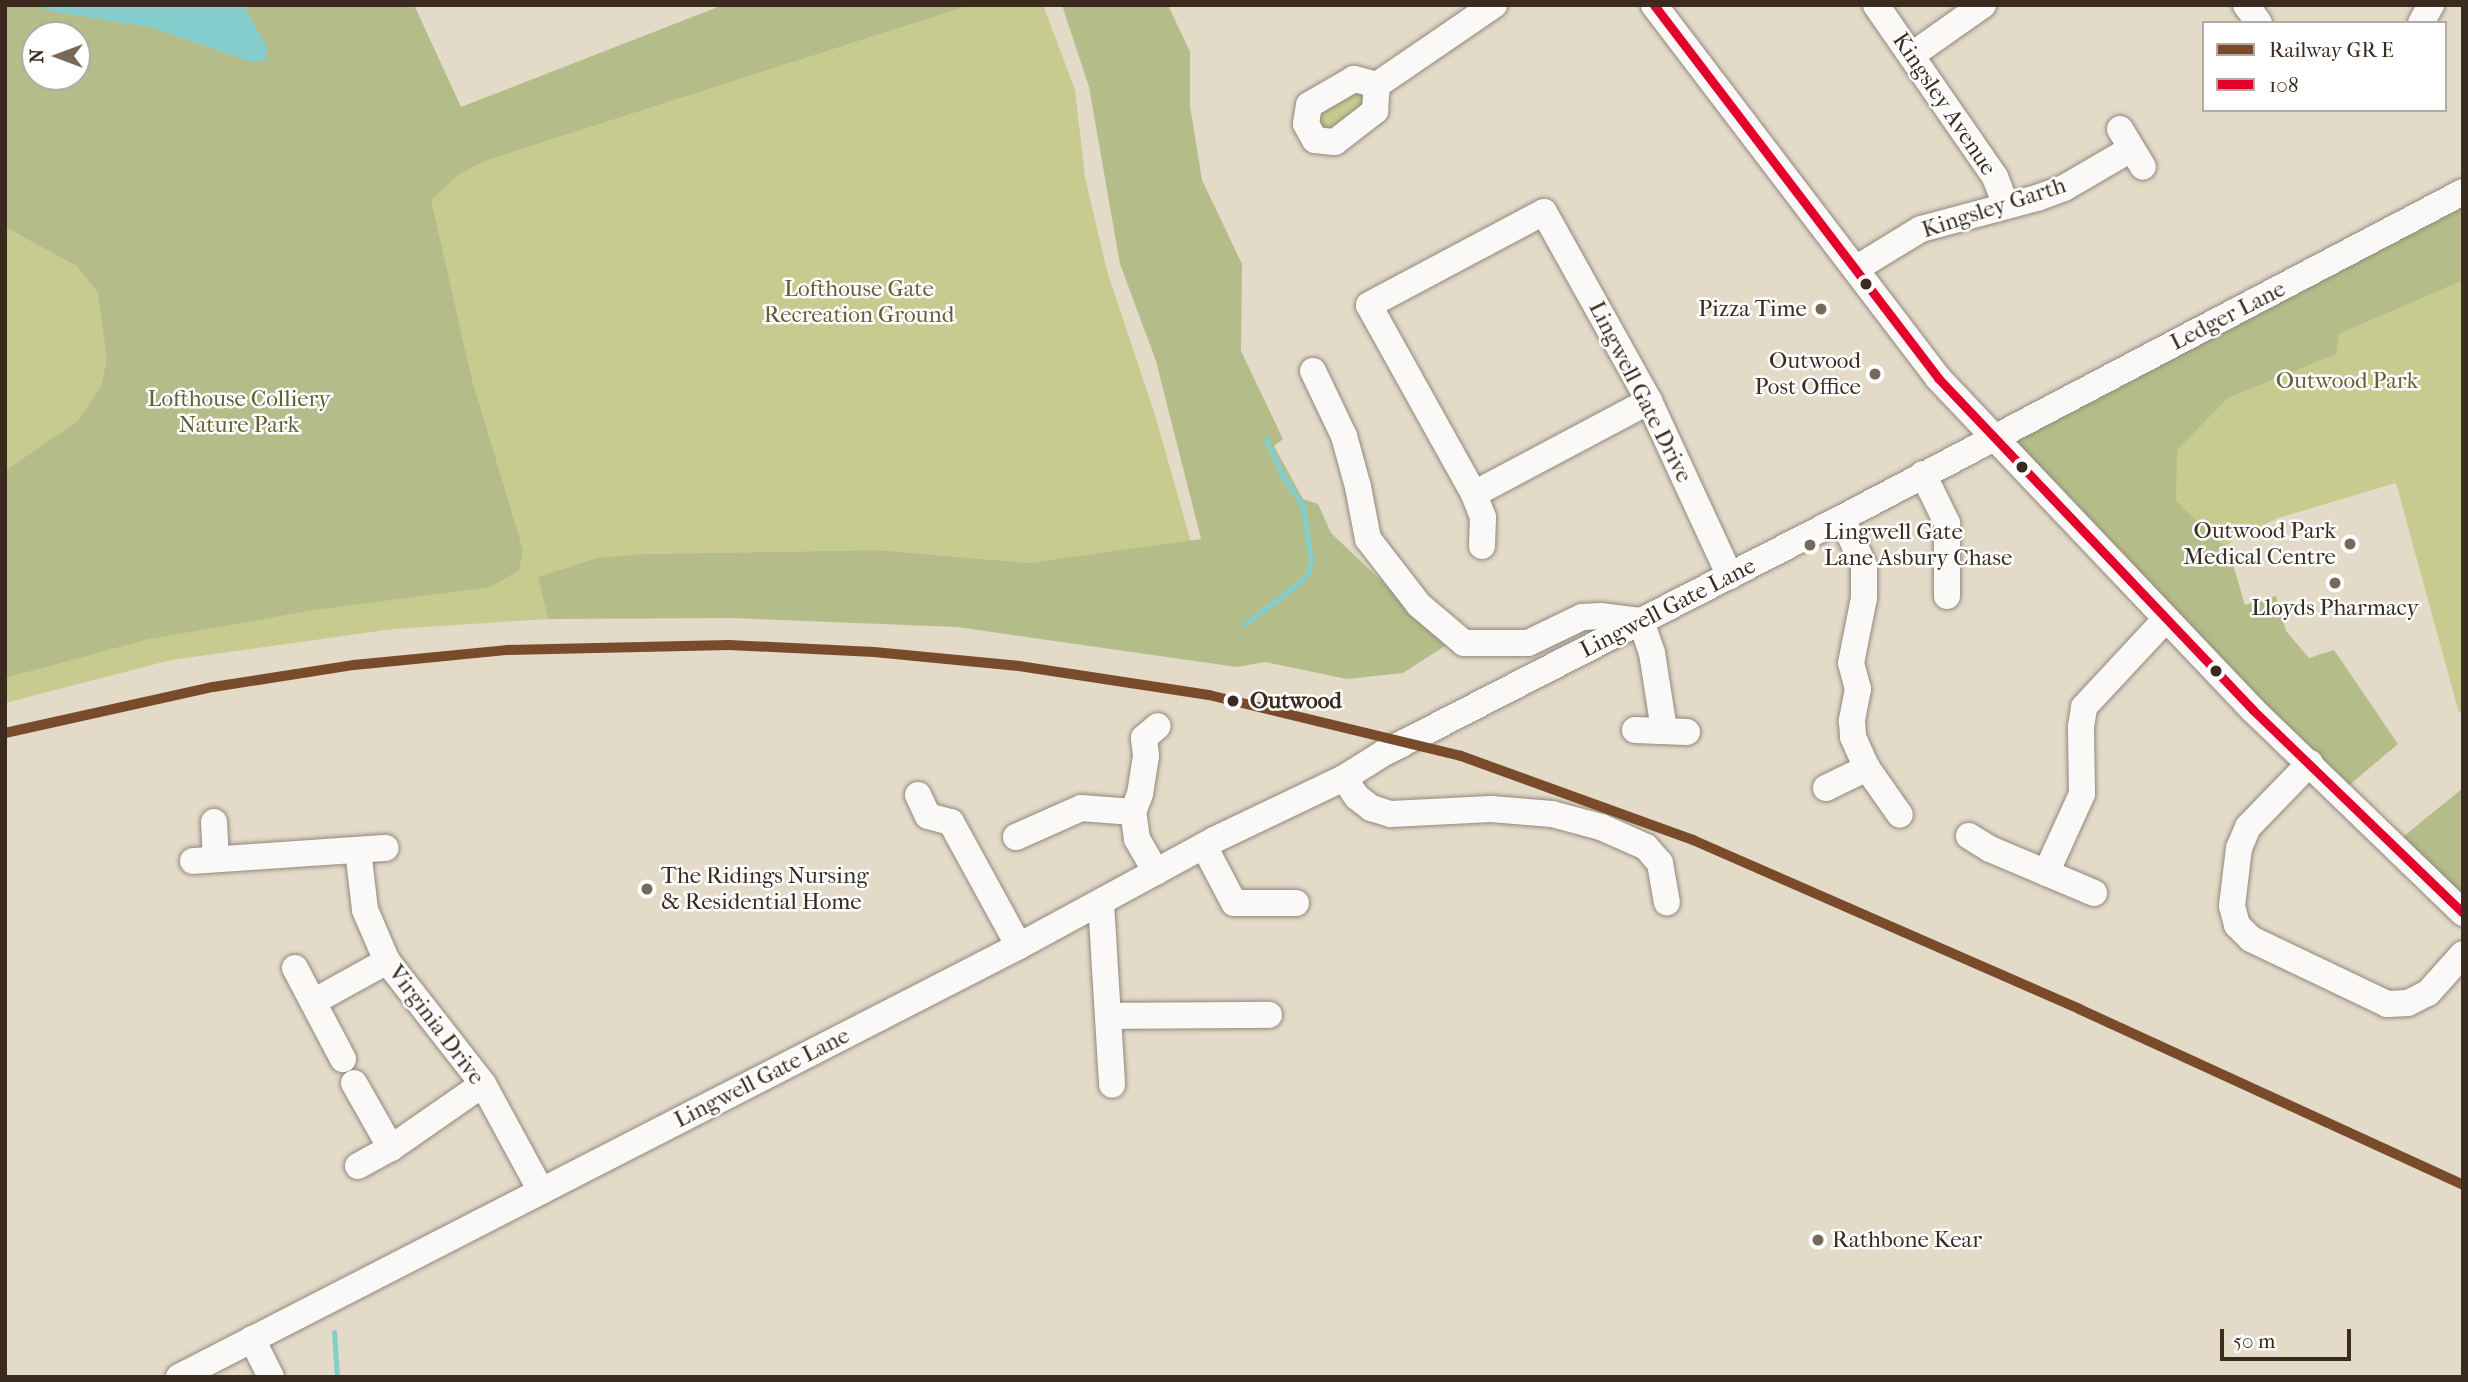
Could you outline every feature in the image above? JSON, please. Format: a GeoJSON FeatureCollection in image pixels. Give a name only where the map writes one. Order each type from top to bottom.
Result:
{"type":"FeatureCollection","features":[{"type":"Feature","properties":{"kind":"street"},"geometry":{"type":"LineString","coordinates":[[1377,85],[1494,5]]}},
{"type":"Feature","properties":{"kind":"street","name":"Kingsley Avenue"},"geometry":{"type":"LineString","coordinates":[[1876,5],[1995,177],[2006,206]]}},
{"type":"Feature","properties":{"kind":"street"},"geometry":{"type":"LineString","coordinates":[[1912,55],[1983,5]]}},
{"type":"Feature","properties":{"kind":"street"},"geometry":{"type":"LineString","coordinates":[[2246,5],[2258,21]]}},
{"type":"Feature","properties":{"kind":"street"},"geometry":{"type":"LineString","coordinates":[[2422,21],[2431,5]]}},
{"type":"Feature","properties":{"kind":"street"},"geometry":{"type":"LineString","coordinates":[[1656,6],[1938,378],[1992,438],[2253,710],[2463,913]]}},
{"type":"Feature","properties":{"kind":"street","name":"Kingsley Garth"},"geometry":{"type":"LineString","coordinates":[[1857,268],[1921,229],[2064,188],[2131,148]]}},
{"type":"Feature","properties":{"kind":"street","name":"Ledger Lane"},"geometry":{"type":"LineString","coordinates":[[1992,438],[2315,272],[2463,192]]}},
{"type":"Feature","properties":{"kind":"street","name":"Lingwell Gate Drive"},"geometry":{"type":"LineString","coordinates":[[1474,494],[1369,305],[1544,212],[1649,401],[1730,576]]}},
{"type":"Feature","properties":{"kind":"street"},"geometry":{"type":"LineString","coordinates":[[1313,371],[1344,436],[1359,487],[1368,539],[1419,605],[1464,643],[1528,643],[1582,617],[1600,615],[1641,621],[1675,731],[1635,730]]}},
{"type":"Feature","properties":{"kind":"street"},"geometry":{"type":"LineString","coordinates":[[1482,546],[1483,517],[1474,494],[1649,401]]}},
{"type":"Feature","properties":{"kind":"street","name":"Lingwell Gate Lane"},"geometry":{"type":"LineString","coordinates":[[179,1377],[1018,947],[1204,846],[1344,778],[1384,753],[1992,438]]}},
{"type":"Feature","properties":{"kind":"street"},"geometry":{"type":"LineString","coordinates":[[1923,474],[1947,523],[1947,596]]}},
{"type":"Feature","properties":{"kind":"street"},"geometry":{"type":"LineString","coordinates":[[1842,518],[1864,566],[1864,598],[1851,663],[1858,689],[1852,720],[1853,737],[1867,768],[1900,815]]}},
{"type":"Feature","properties":{"kind":"street"},"geometry":{"type":"LineString","coordinates":[[2046,873],[2082,794],[2081,727],[2084,708],[2166,619]]}},
{"type":"Feature","properties":{"kind":"street"},"geometry":{"type":"LineString","coordinates":[[1156,872],[1137,839],[1133,812],[1140,794],[1146,755],[1144,738],[1158,726]]}},
{"type":"Feature","properties":{"kind":"street"},"geometry":{"type":"LineString","coordinates":[[2310,763],[2248,827],[2239,848],[2234,894],[2237,925],[2251,939],[2387,1004],[2408,1003],[2428,993],[2463,954]]}},
{"type":"Feature","properties":{"kind":"street"},"geometry":{"type":"LineString","coordinates":[[1826,788],[1867,768]]}},
{"type":"Feature","properties":{"kind":"street"},"geometry":{"type":"LineString","coordinates":[[1344,778],[1357,797],[1371,808],[1391,814],[1491,809],[1552,814],[1601,827],[1646,847],[1660,863],[1667,902]]}},
{"type":"Feature","properties":{"kind":"street"},"geometry":{"type":"LineString","coordinates":[[1016,837],[1082,808],[1133,812]]}},
{"type":"Feature","properties":{"kind":"street"},"geometry":{"type":"LineString","coordinates":[[920,812],[951,822],[1018,947]]}},
{"type":"Feature","properties":{"kind":"street"},"geometry":{"type":"LineString","coordinates":[[214,822],[204,859],[386,848]]}},
{"type":"Feature","properties":{"kind":"street"},"geometry":{"type":"LineString","coordinates":[[1969,836],[1990,849],[2094,893]]}},
{"type":"Feature","properties":{"kind":"street"},"geometry":{"type":"LineString","coordinates":[[1204,846],[1234,904],[1296,904]]}},
{"type":"Feature","properties":{"kind":"street","name":"Virginia Drive"},"geometry":{"type":"LineString","coordinates":[[358,850],[365,910],[387,961],[483,1084],[541,1191]]}},
{"type":"Feature","properties":{"kind":"street"},"geometry":{"type":"LineString","coordinates":[[1101,903],[1112,1085]]}},
{"type":"Feature","properties":{"kind":"street"},"geometry":{"type":"LineString","coordinates":[[313,1002],[387,961]]}},
{"type":"Feature","properties":{"kind":"street"},"geometry":{"type":"LineString","coordinates":[[295,968],[391,1149]]}},
{"type":"Feature","properties":{"kind":"street"},"geometry":{"type":"LineString","coordinates":[[1108,1016],[1269,1015]]}},
{"type":"Feature","properties":{"kind":"street"},"geometry":{"type":"LineString","coordinates":[[358,1166],[391,1149],[483,1084]]}},
{"type":"Feature","properties":{"kind":"street"},"geometry":{"type":"LineString","coordinates":[[252,1339],[271,1377]]}},
{"type":"Feature","properties":{"kind":"green space","name":"Lofthouse Gate Recreation Ground"},"geometry":{"type":"Polygon","coordinates":[[[5,5],[414,5],[461,107],[906,24],[970,5],[1043,5],[1075,90],[1085,177],[1107,271],[1155,415],[1191,542],[1029,563],[878,550],[644,554],[538,577],[548,619],[393,629],[171,660],[5,703],[5,5]]]}},
{"type":"Feature","properties":{"kind":"green space","name":"Lofthouse Colliery Nature Park"},"geometry":{"type":"Polygon","coordinates":[[[5,5],[52,5],[44,10],[150,27],[252,62],[243,5],[414,5],[461,107],[723,5],[970,5],[484,161],[458,175],[431,200],[472,380],[523,550],[519,570],[491,587],[314,610],[145,640],[5,678],[5,471],[78,421],[101,387],[107,359],[98,293],[77,266],[5,227],[5,5]]]}},
{"type":"Feature","properties":{"kind":"green space"},"geometry":{"type":"Polygon","coordinates":[[[1062,5],[1168,5],[1190,52],[1190,106],[1202,180],[1242,264],[1241,351],[1283,439],[1274,446],[1303,499],[1318,504],[1331,533],[1448,644],[1403,673],[1347,679],[1265,662],[1237,667],[957,627],[731,618],[548,619],[538,577],[597,558],[644,554],[878,550],[1029,563],[1201,539],[1156,361],[1120,264],[1089,87],[1062,5]]]}},
{"type":"Feature","properties":{"kind":"green space"},"geometry":{"type":"Polygon","coordinates":[[[1354,79],[1375,111],[1315,140],[1309,105],[1354,79]]]}},
{"type":"Feature","properties":{"kind":"green space","name":"Outwood Park"},"geometry":{"type":"Polygon","coordinates":[[[2463,192],[2463,709],[2459,713],[2396,483],[2278,518],[2233,539],[2166,619],[2034,480],[2463,192]]]}},
{"type":"Feature","properties":{"kind":"green space"},"geometry":{"type":"Polygon","coordinates":[[[2463,192],[2463,280],[2339,334],[2336,354],[2228,398],[2177,450],[2176,501],[2229,551],[2245,605],[2276,596],[2286,631],[2309,658],[2334,650],[2398,744],[2340,793],[1992,438],[2463,192]]]}},
{"type":"Feature","properties":{"kind":"green space"},"geometry":{"type":"Polygon","coordinates":[[[2463,788],[2463,913],[2393,845],[2463,788]]]}},
{"type":"Feature","properties":{"kind":"water"},"geometry":{"type":"Polygon","coordinates":[[[52,5],[243,5],[267,47],[266,60],[252,62],[150,27],[43,10],[52,5]]]}},
{"type":"Feature","properties":{"kind":"waterway"},"geometry":{"type":"LineString","coordinates":[[1245,624],[1300,582],[1309,572],[1311,561],[1303,506],[1283,476],[1266,439]]}},
{"type":"Feature","properties":{"kind":"waterway"},"geometry":{"type":"LineString","coordinates":[[334,1332],[337,1377]]}},
{"type":"Feature","properties":{"kind":"transit line","name":"108"},"geometry":{"type":"LineString","coordinates":[[1654,5],[1938,378],[2253,710],[2463,913]]}},
{"type":"Feature","properties":{"kind":"transit line"},"geometry":{"type":"LineString","coordinates":[[5,733],[213,687],[354,665],[508,650],[729,645],[874,652],[1019,666],[1209,695],[1461,756],[1693,840],[2079,1009],[2463,1185]]}},
{"type":"Feature","properties":{"kind":"place","name":"Pizza Time"},"geometry":{"type":"Point","coordinates":[1821,309]}},
{"type":"Feature","properties":{"kind":"place","name":"Outwood Post Office"},"geometry":{"type":"Point","coordinates":[1875,374]}},
{"type":"Feature","properties":{"kind":"place","name":"Outwood Park Medical Centre"},"geometry":{"type":"Point","coordinates":[2350,544]}},
{"type":"Feature","properties":{"kind":"place","name":"Lingwell Gate Lane Asbury Chase"},"geometry":{"type":"Point","coordinates":[1810,545]}},
{"type":"Feature","properties":{"kind":"place","name":"Lloyds Pharmacy"},"geometry":{"type":"Point","coordinates":[2335,583]}},
{"type":"Feature","properties":{"kind":"place","name":"Outwood"},"geometry":{"type":"Point","coordinates":[1233,701]}},
{"type":"Feature","properties":{"kind":"place","name":"The Ridings Nursing & Residential Home"},"geometry":{"type":"Point","coordinates":[647,889]}},
{"type":"Feature","properties":{"kind":"place","name":"Rathbone Kear"},"geometry":{"type":"Point","coordinates":[1818,1240]}}]}
